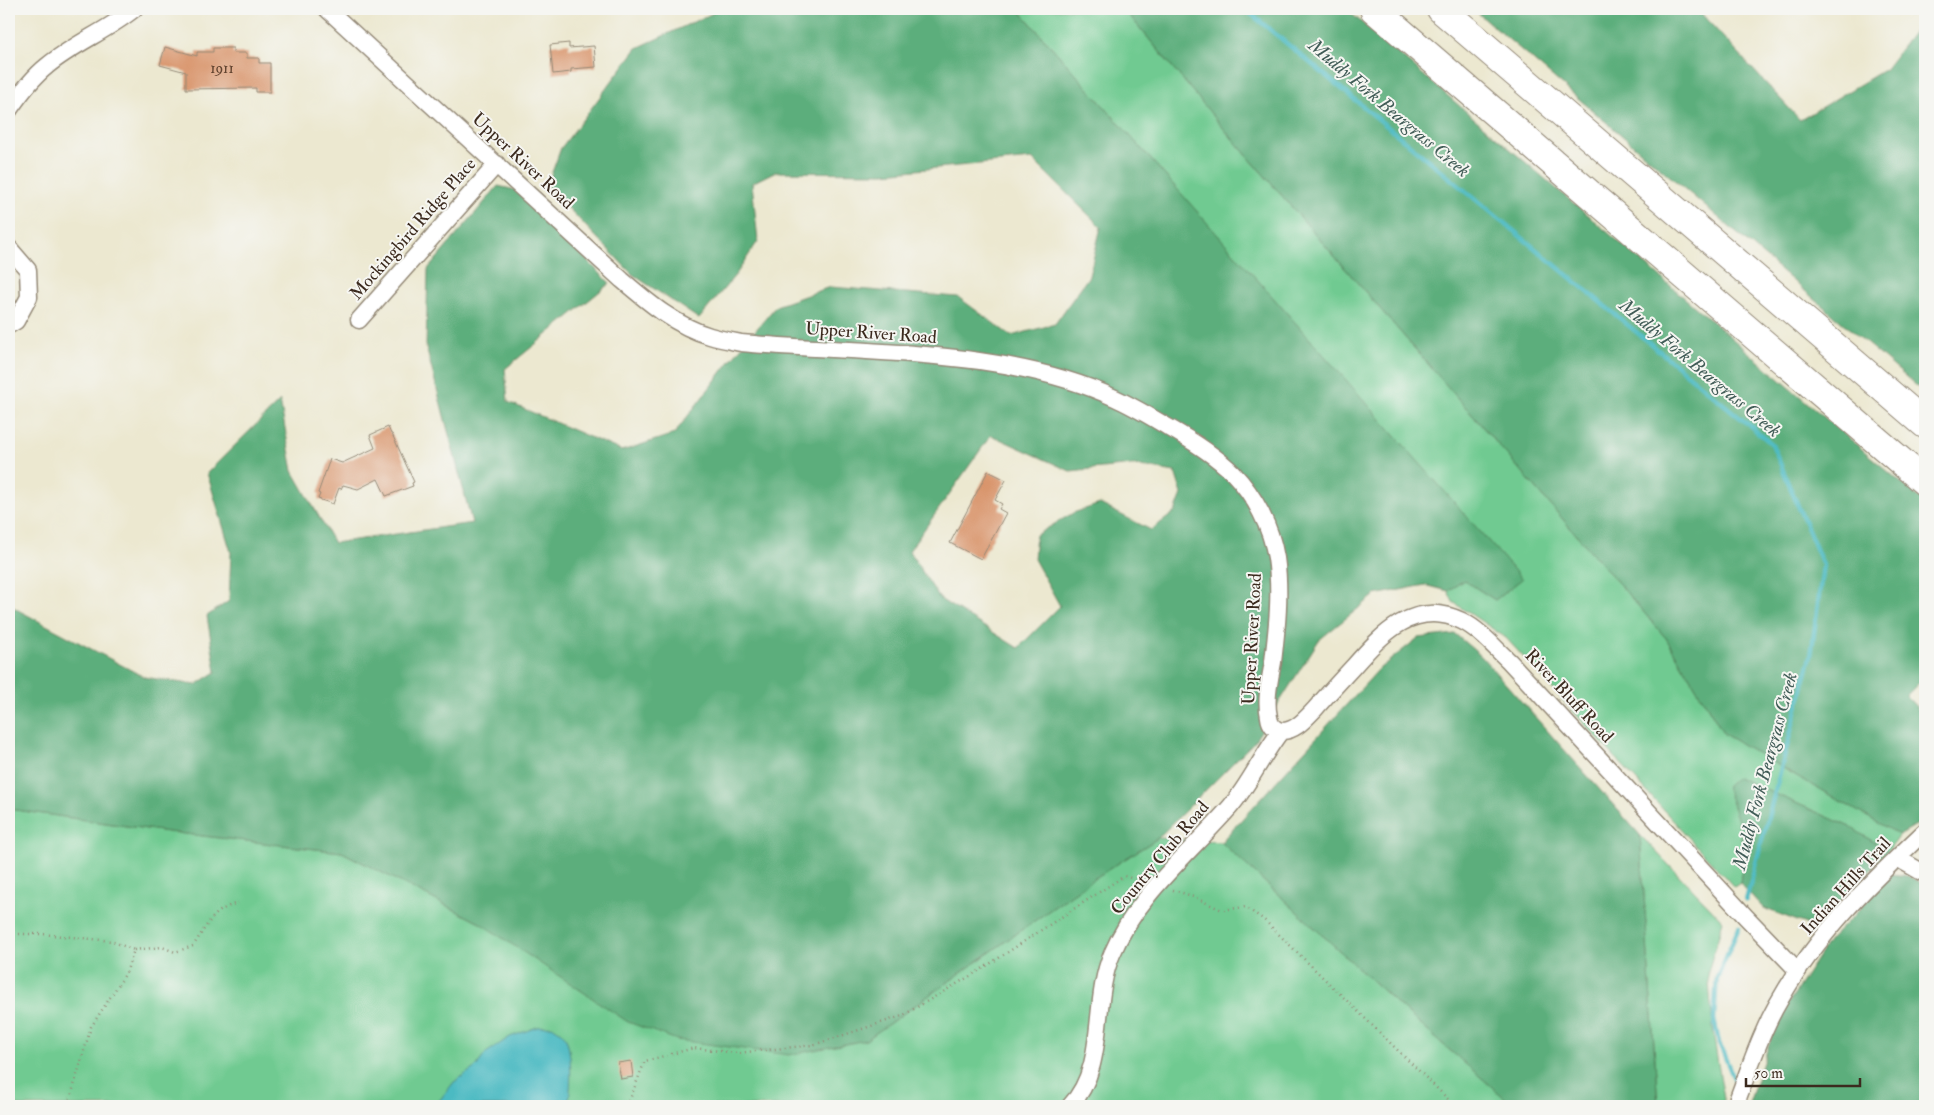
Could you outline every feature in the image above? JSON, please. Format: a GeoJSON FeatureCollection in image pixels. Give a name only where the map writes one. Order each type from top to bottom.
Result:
{"type":"FeatureCollection","features":[{"type":"Feature","properties":{"kind":"highway"},"geometry":{"type":"LineString","coordinates":[[1374,9],[1925,482]]}},
{"type":"Feature","properties":{"kind":"highway"},"geometry":{"type":"LineString","coordinates":[[1442,9],[1925,424]]}},
{"type":"Feature","properties":{"kind":"street"},"geometry":{"type":"LineString","coordinates":[[9,110],[19,95],[47,66],[118,22],[134,9]]}},
{"type":"Feature","properties":{"kind":"street","name":"Upper River Road"},"geometry":{"type":"LineString","coordinates":[[327,9],[622,280],[651,304],[690,329],[741,343],[938,357],[1015,367],[1066,380],[1114,398],[1191,441],[1222,463],[1252,497],[1269,531],[1276,558],[1278,597],[1276,630],[1267,705],[1272,726],[1281,731]]}},
{"type":"Feature","properties":{"kind":"street","name":"Mockingbird Ridge Place"},"geometry":{"type":"LineString","coordinates":[[359,320],[497,164]]}},
{"type":"Feature","properties":{"kind":"street"},"geometry":{"type":"LineString","coordinates":[[9,248],[28,270],[29,297],[16,321],[9,325]]}},
{"type":"Feature","properties":{"kind":"street","name":"River Bluff Road"},"geometry":{"type":"LineString","coordinates":[[1281,731],[1291,730],[1307,718],[1389,629],[1410,618],[1425,614],[1445,615],[1461,620],[1483,636],[1509,661],[1798,971]]}},
{"type":"Feature","properties":{"kind":"street","name":"Country Club Road"},"geometry":{"type":"LineString","coordinates":[[1070,1106],[1084,1087],[1090,1069],[1105,974],[1124,929],[1142,903],[1186,852],[1231,806],[1269,746],[1281,731]]}},
{"type":"Feature","properties":{"kind":"street","name":"Indian Hills Trail"},"geometry":{"type":"LineString","coordinates":[[1735,1106],[1772,1015],[1798,971],[1836,920],[1925,831]]}},
{"type":"Feature","properties":{"kind":"street"},"geometry":{"type":"LineString","coordinates":[[1897,858],[1925,874]]}},
{"type":"Feature","properties":{"kind":"path"},"geometry":{"type":"LineString","coordinates":[[620,1106],[630,1099],[645,1062],[694,1048],[737,1053],[812,1045],[902,1016],[982,969],[1124,876],[1142,881]]}},
{"type":"Feature","properties":{"kind":"path"},"geometry":{"type":"LineString","coordinates":[[1170,889],[1189,895],[1222,910],[1245,907],[1263,918],[1455,1106]]}},
{"type":"Feature","properties":{"kind":"path"},"geometry":{"type":"LineString","coordinates":[[9,934],[42,934],[111,941],[134,950],[162,947],[175,952],[193,946],[212,916],[225,906],[238,903]]}},
{"type":"Feature","properties":{"kind":"path"},"geometry":{"type":"LineString","coordinates":[[66,1106],[91,1027],[126,972],[134,950]]}},
{"type":"Feature","properties":{"kind":"green space"},"geometry":{"type":"Polygon","coordinates":[[[714,9],[1018,9],[1522,579],[1495,600],[1464,580],[1448,591],[1425,585],[1375,595],[1319,640],[1254,742],[1158,838],[1095,878],[866,1040],[789,1055],[677,1040],[628,1022],[480,923],[342,852],[168,832],[9,809],[9,603],[16,609],[144,677],[196,685],[216,672],[207,616],[229,601],[231,552],[207,473],[280,401],[293,471],[334,543],[472,523],[426,347],[428,269],[498,186],[516,190],[610,283],[505,369],[508,402],[622,451],[674,434],[734,356],[776,306],[830,287],[958,297],[1011,336],[1055,324],[1089,276],[1101,227],[1032,159],[884,173],[774,172],[752,183],[758,241],[737,273],[699,319],[632,274],[547,186],[561,148],[637,48],[713,13],[714,9]],[[991,435],[909,551],[940,599],[1018,648],[1060,606],[1034,559],[1036,535],[1073,513],[1100,504],[1151,530],[1175,512],[1182,494],[1175,472],[1134,465],[1070,471],[991,435]]]}},
{"type":"Feature","properties":{"kind":"green space"},"geometry":{"type":"Polygon","coordinates":[[[1018,9],[1124,9],[1224,129],[1666,638],[1724,734],[1899,835],[1888,851],[1850,827],[1737,777],[1738,821],[1744,852],[1740,883],[1734,887],[1506,638],[1453,602],[1448,591],[1464,580],[1495,600],[1521,579],[1018,9]]]}},
{"type":"Feature","properties":{"kind":"green space"},"geometry":{"type":"Polygon","coordinates":[[[1124,9],[1346,9],[1925,503],[1925,677],[1906,696],[1925,716],[1925,820],[1899,835],[1724,734],[1666,638],[1224,129],[1124,9]]]}},
{"type":"Feature","properties":{"kind":"green space"},"geometry":{"type":"Polygon","coordinates":[[[1473,9],[1697,9],[1800,120],[1884,70],[1925,17],[1925,393],[1473,9]]]}},
{"type":"Feature","properties":{"kind":"green space"},"geometry":{"type":"Polygon","coordinates":[[[1455,634],[1481,656],[1640,835],[1658,1106],[1514,1106],[1415,1020],[1221,842],[1380,668],[1418,638],[1455,634]]]}},
{"type":"Feature","properties":{"kind":"green space"},"geometry":{"type":"Polygon","coordinates":[[[1737,777],[1850,827],[1888,851],[1852,891],[1811,926],[1763,908],[1740,883],[1744,852],[1738,821],[1726,787],[1737,777]]]}},
{"type":"Feature","properties":{"kind":"green space"},"geometry":{"type":"Polygon","coordinates":[[[9,809],[168,832],[342,852],[480,923],[866,1040],[1095,878],[1158,838],[1221,842],[1415,1020],[1514,1106],[9,1106],[9,809]]]}},
{"type":"Feature","properties":{"kind":"green space"},"geometry":{"type":"Polygon","coordinates":[[[1640,835],[1723,921],[1708,972],[1714,1039],[1724,1099],[1722,1106],[1658,1106],[1640,835]]]}},
{"type":"Feature","properties":{"kind":"green space"},"geometry":{"type":"Polygon","coordinates":[[[1889,874],[1908,876],[1925,885],[1925,1106],[1748,1106],[1777,1021],[1829,940],[1862,907],[1889,874]]]}},
{"type":"Feature","properties":{"kind":"water"},"geometry":{"type":"Polygon","coordinates":[[[552,1026],[564,1035],[569,1049],[571,1077],[569,1100],[560,1106],[435,1106],[454,1082],[476,1067],[486,1053],[510,1037],[537,1027],[552,1026]]]}},
{"type":"Feature","properties":{"kind":"building"},"geometry":{"type":"Polygon","coordinates":[[[569,43],[569,48],[594,46],[596,67],[571,69],[571,72],[553,74],[550,45],[569,43]]]}},
{"type":"Feature","properties":{"kind":"building"},"geometry":{"type":"Polygon","coordinates":[[[165,47],[197,56],[197,52],[213,52],[213,48],[233,48],[233,53],[247,53],[247,58],[259,58],[259,63],[270,63],[270,92],[256,92],[256,88],[186,89],[186,72],[160,65],[165,47]]]}},
{"type":"Feature","properties":{"kind":"building"},"geometry":{"type":"Polygon","coordinates":[[[388,427],[414,482],[412,483],[413,486],[386,496],[378,479],[358,489],[343,485],[341,489],[339,488],[333,504],[318,499],[320,494],[318,493],[330,459],[342,463],[375,448],[370,435],[388,427]]]}},
{"type":"Feature","properties":{"kind":"building"},"geometry":{"type":"Polygon","coordinates":[[[988,471],[1006,480],[995,500],[1002,504],[999,509],[1006,513],[981,559],[950,543],[988,471]]]}},
{"type":"Feature","properties":{"kind":"building"},"geometry":{"type":"Polygon","coordinates":[[[631,1061],[633,1077],[621,1079],[618,1063],[631,1061]]]}},
{"type":"Feature","properties":{"kind":"waterway","name":"Muddy Fork Beargrass Creek"},"geometry":{"type":"LineString","coordinates":[[1245,9],[1772,444],[1823,565],[1811,656],[1746,900]]}},
{"type":"Feature","properties":{"kind":"waterway","name":"Muddy Fork Beargrass Creek"},"geometry":{"type":"LineString","coordinates":[[1737,1086],[1719,1043],[1714,1019],[1717,978],[1739,927]]}}]}
